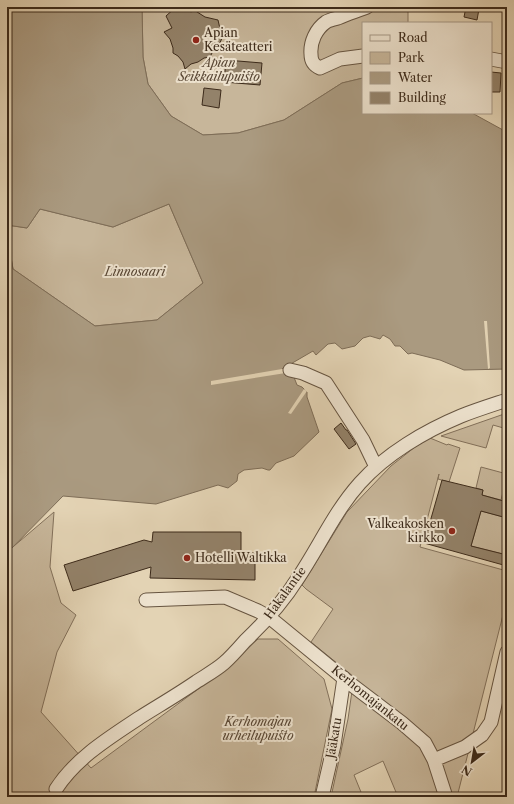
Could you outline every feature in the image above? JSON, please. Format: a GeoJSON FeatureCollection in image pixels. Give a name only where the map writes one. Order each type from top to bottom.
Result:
{"type":"FeatureCollection","features":[{"type":"Feature","properties":{"kind":"street"},"geometry":{"type":"LineString","coordinates":[[362,56],[340,59],[320,68],[313,64],[310,48],[318,29],[328,21],[367,7]]}},
{"type":"Feature","properties":{"kind":"street"},"geometry":{"type":"LineString","coordinates":[[492,59],[507,62]]}},
{"type":"Feature","properties":{"kind":"street"},"geometry":{"type":"LineString","coordinates":[[290,370],[303,373],[326,383],[362,440],[376,467]]}},
{"type":"Feature","properties":{"kind":"street","name":"Hakalantie"},"geometry":{"type":"LineString","coordinates":[[56,789],[63,778],[82,759],[116,733],[223,664],[280,604],[299,578],[331,523],[347,499],[376,467],[410,442],[430,431],[460,417],[507,400]]}},
{"type":"Feature","properties":{"kind":"street","name":"Kerhomajankatu"},"geometry":{"type":"LineString","coordinates":[[146,600],[225,597],[269,617],[425,743],[434,760],[446,797]]}},
{"type":"Feature","properties":{"kind":"street"},"geometry":{"type":"LineString","coordinates":[[434,760],[465,746],[482,735],[491,722],[507,652]]}},
{"type":"Feature","properties":{"kind":"street","name":"Jääkatu"},"geometry":{"type":"LineString","coordinates":[[322,797],[334,745],[344,678]]}},
{"type":"Feature","properties":{"kind":"green space","name":"Apian Seikkailupuisto"},"geometry":{"type":"Polygon","coordinates":[[[142,7],[408,7],[408,22],[362,22],[362,78],[342,83],[284,120],[238,133],[203,135],[171,116],[148,84],[143,57],[142,7]]]}},
{"type":"Feature","properties":{"kind":"green space","name":"Linnosaari"},"geometry":{"type":"Polygon","coordinates":[[[169,204],[203,283],[157,320],[95,326],[13,269],[7,234],[7,225],[27,228],[40,209],[113,227],[169,204]]]}},
{"type":"Feature","properties":{"kind":"green space"},"geometry":{"type":"Polygon","coordinates":[[[507,413],[507,429],[493,425],[486,448],[441,436],[507,413]]]}},
{"type":"Feature","properties":{"kind":"green space"},"geometry":{"type":"Polygon","coordinates":[[[430,438],[447,445],[460,448],[449,482],[438,479],[439,474],[420,547],[507,571],[507,599],[457,797],[398,797],[383,761],[354,775],[363,797],[331,797],[348,719],[354,677],[311,642],[333,609],[302,585],[347,512],[391,466],[415,447],[430,438]]]}},
{"type":"Feature","properties":{"kind":"green space"},"geometry":{"type":"Polygon","coordinates":[[[481,467],[507,474],[507,492],[503,492],[501,500],[482,495],[483,490],[476,488],[481,467]]]}},
{"type":"Feature","properties":{"kind":"green space"},"geometry":{"type":"Polygon","coordinates":[[[481,511],[507,518],[507,555],[471,546],[481,511]]]}},
{"type":"Feature","properties":{"kind":"green space","name":"Kerhomajan urheilupuisto"},"geometry":{"type":"Polygon","coordinates":[[[54,512],[50,567],[61,603],[76,615],[57,652],[41,712],[91,768],[228,667],[258,639],[278,639],[324,679],[332,709],[314,797],[7,797],[7,552],[54,512]]]}},
{"type":"Feature","properties":{"kind":"water"},"geometry":{"type":"Polygon","coordinates":[[[7,7],[142,7],[143,57],[148,84],[171,116],[203,135],[238,133],[284,120],[342,83],[362,78],[362,114],[474,114],[503,130],[507,130],[507,369],[464,370],[440,360],[412,353],[408,354],[400,346],[395,346],[390,339],[383,335],[380,339],[370,336],[363,338],[355,346],[342,349],[335,343],[328,344],[316,355],[313,351],[282,369],[292,372],[297,385],[302,387],[307,392],[307,397],[319,432],[294,456],[276,463],[270,470],[262,468],[244,470],[238,474],[237,481],[228,488],[218,485],[156,504],[63,496],[7,553],[7,234],[13,269],[95,326],[157,320],[203,283],[169,204],[113,227],[40,209],[27,228],[7,225],[7,7]]]}},
{"type":"Feature","properties":{"kind":"pier"},"geometry":{"type":"Polygon","coordinates":[[[484,321],[487,321],[490,368],[488,369],[484,321]]]}},
{"type":"Feature","properties":{"kind":"pier"},"geometry":{"type":"Polygon","coordinates":[[[282,369],[292,372],[211,385],[211,381],[282,369]]]}},
{"type":"Feature","properties":{"kind":"pier"},"geometry":{"type":"Polygon","coordinates":[[[304,389],[307,391],[291,414],[288,413],[304,389]]]}},
{"type":"Feature","properties":{"kind":"building","name":"Apian Kesäteatteri"},"geometry":{"type":"Polygon","coordinates":[[[176,7],[184,7],[191,12],[194,10],[205,17],[218,20],[223,36],[218,47],[214,49],[210,57],[191,64],[185,69],[183,62],[173,53],[170,39],[164,32],[172,28],[166,16],[176,7]]]}},
{"type":"Feature","properties":{"kind":"building"},"geometry":{"type":"Polygon","coordinates":[[[466,7],[479,9],[477,20],[464,17],[466,7]]]}},
{"type":"Feature","properties":{"kind":"building"},"geometry":{"type":"Polygon","coordinates":[[[226,60],[262,63],[260,85],[224,82],[226,60]]]}},
{"type":"Feature","properties":{"kind":"building"},"geometry":{"type":"Polygon","coordinates":[[[492,72],[501,73],[500,92],[492,92],[492,72]]]}},
{"type":"Feature","properties":{"kind":"building"},"geometry":{"type":"Polygon","coordinates":[[[204,88],[221,90],[219,108],[202,105],[204,88]]]}},
{"type":"Feature","properties":{"kind":"building"},"geometry":{"type":"Polygon","coordinates":[[[341,423],[356,444],[349,449],[334,429],[341,423]]]}},
{"type":"Feature","properties":{"kind":"building","name":"Valkeakosken kirkko"},"geometry":{"type":"Polygon","coordinates":[[[442,480],[483,490],[482,495],[507,502],[507,518],[481,511],[471,546],[507,555],[507,566],[424,543],[442,480]]]}},
{"type":"Feature","properties":{"kind":"building","name":"Hotelli Waltikka"},"geometry":{"type":"Polygon","coordinates":[[[153,532],[241,532],[241,553],[255,553],[255,580],[150,578],[151,567],[73,591],[64,565],[144,540],[152,542],[153,532]]]}},
{"type":"Feature","properties":{"kind":"place","name":"Apian Kesäteatteri"},"geometry":{"type":"Point","coordinates":[196,40]}},
{"type":"Feature","properties":{"kind":"place","name":"Valkeakosken kirkko"},"geometry":{"type":"Point","coordinates":[452,531]}},
{"type":"Feature","properties":{"kind":"place","name":"Hotelli Waltikka"},"geometry":{"type":"Point","coordinates":[187,558]}}]}
